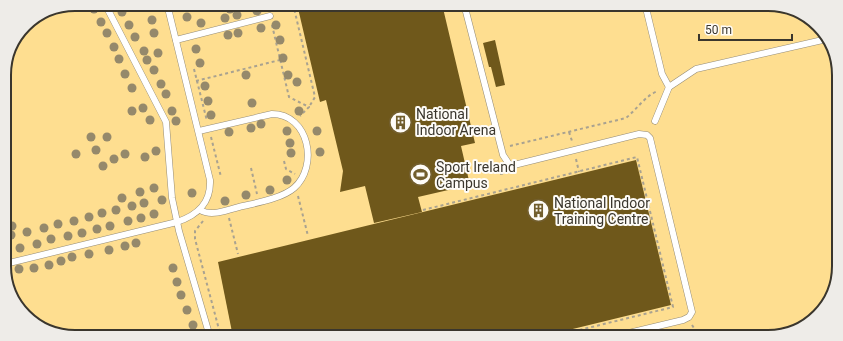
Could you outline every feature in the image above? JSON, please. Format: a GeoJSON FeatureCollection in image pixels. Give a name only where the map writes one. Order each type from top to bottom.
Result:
{"type":"FeatureCollection","features":[{"type":"Feature","properties":{"kind":"lane"},"geometry":{"type":"LineString","coordinates":[[109,11],[166,122],[172,198],[177,222],[208,330]]}},
{"type":"Feature","properties":{"kind":"lane"},"geometry":{"type":"LineString","coordinates":[[11,263],[177,222],[186,219],[200,210],[207,201],[211,187],[210,180],[169,11]]}},
{"type":"Feature","properties":{"kind":"lane"},"geometry":{"type":"LineString","coordinates":[[466,11],[501,148],[505,160],[509,164],[514,165],[639,134],[648,135],[650,138],[692,309],[691,315],[687,318],[640,330]]}},
{"type":"Feature","properties":{"kind":"lane"},"geometry":{"type":"LineString","coordinates":[[647,11],[662,74],[669,87]]}},
{"type":"Feature","properties":{"kind":"lane"},"geometry":{"type":"LineString","coordinates":[[176,40],[270,16]]}},
{"type":"Feature","properties":{"kind":"lane"},"geometry":{"type":"LineString","coordinates":[[656,121],[669,87],[696,69],[822,40]]}},
{"type":"Feature","properties":{"kind":"lane"},"geometry":{"type":"LineString","coordinates":[[199,131],[272,114],[284,116],[294,122],[304,136],[308,151],[307,168],[302,178],[293,189],[280,196],[211,214],[200,210]]}},
{"type":"Feature","properties":{"kind":"path"},"geometry":{"type":"LineString","coordinates":[[294,122],[310,107],[315,97],[295,11]]}},
{"type":"Feature","properties":{"kind":"path"},"geometry":{"type":"LineString","coordinates":[[270,16],[289,97],[310,107]]}},
{"type":"Feature","properties":{"kind":"path"},"geometry":{"type":"LineString","coordinates":[[187,83],[280,60]]}},
{"type":"Feature","properties":{"kind":"path"},"geometry":{"type":"LineString","coordinates":[[193,66],[221,177]]}},
{"type":"Feature","properties":{"kind":"path"},"geometry":{"type":"LineString","coordinates":[[501,148],[626,118],[654,92],[669,87]]}},
{"type":"Feature","properties":{"kind":"path"},"geometry":{"type":"LineString","coordinates":[[423,210],[638,158],[673,307],[579,330]]}},
{"type":"Feature","properties":{"kind":"path"},"geometry":{"type":"LineString","coordinates":[[284,161],[286,169],[302,178]]}},
{"type":"Feature","properties":{"kind":"path"},"geometry":{"type":"LineString","coordinates":[[251,168],[260,202]]}},
{"type":"Feature","properties":{"kind":"path"},"geometry":{"type":"LineString","coordinates":[[500,174],[508,172]]}},
{"type":"Feature","properties":{"kind":"path"},"geometry":{"type":"LineString","coordinates":[[293,189],[297,195],[308,236]]}},
{"type":"Feature","properties":{"kind":"path"},"geometry":{"type":"LineString","coordinates":[[227,210],[238,254]]}},
{"type":"Feature","properties":{"kind":"path"},"geometry":{"type":"LineString","coordinates":[[211,214],[199,225],[195,231],[194,239],[219,330]]}},
{"type":"Feature","properties":{"kind":"path"},"geometry":{"type":"LineString","coordinates":[[687,318],[696,330]]}},
{"type":"Feature","properties":{"kind":"shaded area","name":"Sport Ireland Campus"},"geometry":{"type":"Polygon","coordinates":[[[768,11],[789,14],[804,22],[816,33],[821,39],[830,58],[832,75],[832,266],[829,287],[821,302],[807,317],[789,327],[772,330],[75,330],[54,327],[39,319],[27,308],[14,287],[12,279],[11,71],[13,58],[24,36],[43,20],[54,14],[66,12],[768,11]]]}},
{"type":"Feature","properties":{"kind":"building","name":"National Indoor Arena"},"geometry":{"type":"Polygon","coordinates":[[[299,11],[444,11],[475,143],[461,146],[470,185],[418,197],[422,212],[374,223],[365,186],[340,192],[343,171],[326,100],[320,102],[299,11]]]}},
{"type":"Feature","properties":{"kind":"building"},"geometry":{"type":"Polygon","coordinates":[[[495,40],[505,85],[496,87],[483,43],[495,40]]]}},
{"type":"Feature","properties":{"kind":"building","name":"National Indoor Training Centre"},"geometry":{"type":"Polygon","coordinates":[[[636,160],[671,305],[569,330],[232,330],[218,262],[636,160]]]}},
{"type":"Feature","properties":{"kind":"place","name":"National Indoor Arena"},"geometry":{"type":"Point","coordinates":[401,122]}},
{"type":"Feature","properties":{"kind":"place","name":"Sport Ireland Campus"},"geometry":{"type":"Point","coordinates":[420,175]}},
{"type":"Feature","properties":{"kind":"place","name":"National Indoor Training Centre"},"geometry":{"type":"Point","coordinates":[538,211]}}]}
